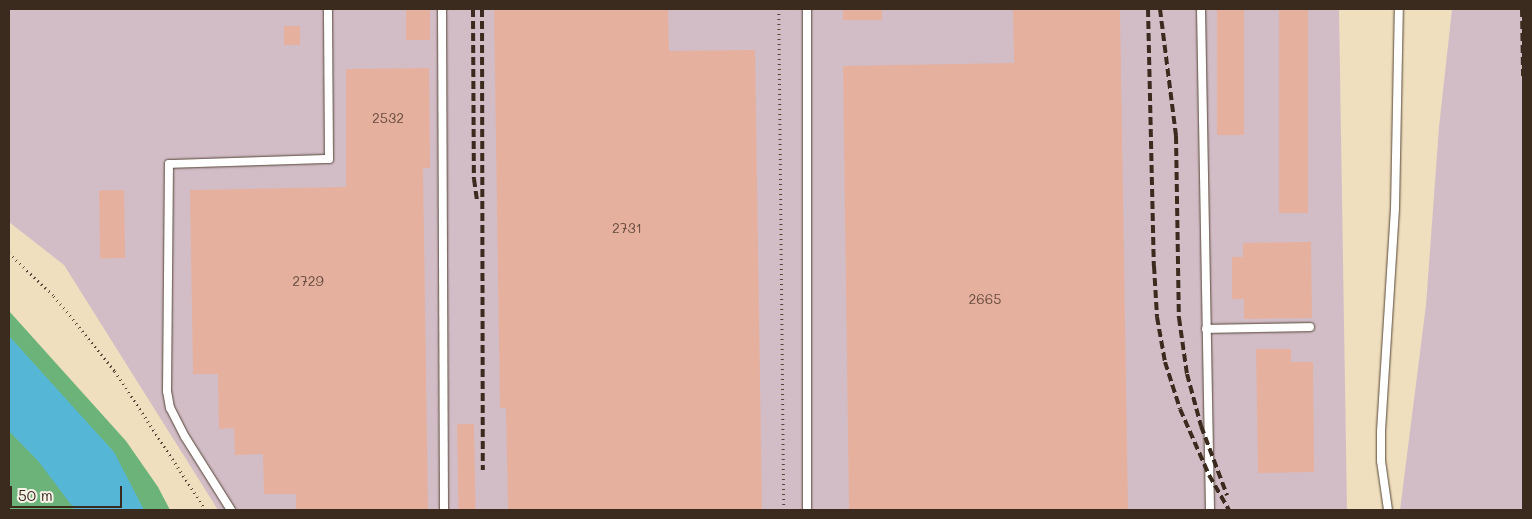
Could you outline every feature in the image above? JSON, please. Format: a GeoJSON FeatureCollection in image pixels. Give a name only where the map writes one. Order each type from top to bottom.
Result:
{"type":"FeatureCollection","features":[{"type":"Feature","properties":{"kind":"lane"},"geometry":{"type":"LineString","coordinates":[[231,510],[185,437],[170,408],[167,391],[169,164],[329,159],[328,9]]}},
{"type":"Feature","properties":{"kind":"lane"},"geometry":{"type":"LineString","coordinates":[[442,9],[444,510]]}},
{"type":"Feature","properties":{"kind":"lane"},"geometry":{"type":"LineString","coordinates":[[807,9],[807,510]]}},
{"type":"Feature","properties":{"kind":"lane"},"geometry":{"type":"LineString","coordinates":[[1202,9],[1210,510]]}},
{"type":"Feature","properties":{"kind":"lane"},"geometry":{"type":"LineString","coordinates":[[1388,510],[1381,461],[1381,431],[1395,209],[1399,9]]}},
{"type":"Feature","properties":{"kind":"lane"},"geometry":{"type":"LineString","coordinates":[[1206,329],[1310,327]]}},
{"type":"Feature","properties":{"kind":"path"},"geometry":{"type":"LineString","coordinates":[[779,9],[784,510]]}},
{"type":"Feature","properties":{"kind":"path"},"geometry":{"type":"LineString","coordinates":[[9,253],[54,296],[115,371],[206,510]]}},
{"type":"Feature","properties":{"kind":"shaded area"},"geometry":{"type":"Polygon","coordinates":[[[9,9],[1339,9],[1347,510],[218,510],[64,265],[9,222],[9,9]]]}},
{"type":"Feature","properties":{"kind":"shaded area"},"geometry":{"type":"Polygon","coordinates":[[[1452,9],[1523,9],[1523,510],[1400,510],[1426,305],[1439,127],[1452,9]]]}},
{"type":"Feature","properties":{"kind":"green space"},"geometry":{"type":"Polygon","coordinates":[[[9,311],[126,441],[158,487],[170,510],[9,510],[9,311]]]}},
{"type":"Feature","properties":{"kind":"water"},"geometry":{"type":"Polygon","coordinates":[[[9,336],[114,452],[144,510],[75,510],[39,462],[9,431],[9,336]]]}},
{"type":"Feature","properties":{"kind":"building"},"geometry":{"type":"Polygon","coordinates":[[[406,9],[430,9],[430,40],[406,40],[406,9]]]}},
{"type":"Feature","properties":{"kind":"building"},"geometry":{"type":"Polygon","coordinates":[[[494,9],[668,9],[669,51],[755,50],[762,510],[508,510],[506,408],[500,408],[494,9]]]}},
{"type":"Feature","properties":{"kind":"building"},"geometry":{"type":"Polygon","coordinates":[[[843,9],[882,9],[882,20],[843,20],[843,9]]]}},
{"type":"Feature","properties":{"kind":"building"},"geometry":{"type":"Polygon","coordinates":[[[1013,9],[1120,9],[1128,510],[849,510],[843,66],[1014,63],[1013,9]]]}},
{"type":"Feature","properties":{"kind":"building"},"geometry":{"type":"Polygon","coordinates":[[[1217,9],[1244,9],[1244,135],[1217,135],[1217,9]]]}},
{"type":"Feature","properties":{"kind":"building"},"geometry":{"type":"Polygon","coordinates":[[[1279,9],[1308,9],[1308,213],[1279,213],[1279,9]]]}},
{"type":"Feature","properties":{"kind":"building"},"geometry":{"type":"Polygon","coordinates":[[[284,26],[300,26],[300,45],[284,45],[284,26]]]}},
{"type":"Feature","properties":{"kind":"building"},"geometry":{"type":"Polygon","coordinates":[[[429,68],[430,168],[423,168],[428,510],[296,510],[296,494],[264,494],[263,454],[235,455],[234,428],[219,429],[218,374],[193,374],[190,190],[346,187],[346,69],[429,68]]]}},
{"type":"Feature","properties":{"kind":"building"},"geometry":{"type":"Polygon","coordinates":[[[99,190],[124,190],[125,258],[100,258],[99,190]]]}},
{"type":"Feature","properties":{"kind":"building"},"geometry":{"type":"Polygon","coordinates":[[[1311,242],[1312,318],[1244,319],[1244,299],[1232,299],[1232,257],[1243,257],[1243,243],[1311,242]]]}},
{"type":"Feature","properties":{"kind":"building"},"geometry":{"type":"Polygon","coordinates":[[[1256,349],[1291,349],[1291,362],[1313,362],[1314,472],[1258,473],[1256,349]]]}},
{"type":"Feature","properties":{"kind":"building"},"geometry":{"type":"Polygon","coordinates":[[[457,424],[474,424],[476,510],[458,510],[457,424]]]}},
{"type":"Feature","properties":{"kind":"railway"},"geometry":{"type":"LineString","coordinates":[[473,9],[474,179],[477,201]]}},
{"type":"Feature","properties":{"kind":"railway"},"geometry":{"type":"LineString","coordinates":[[482,9],[483,470]]}},
{"type":"Feature","properties":{"kind":"railway"},"geometry":{"type":"LineString","coordinates":[[1148,9],[1154,266],[1157,317],[1165,362],[1180,409],[1209,475],[1229,510]]}},
{"type":"Feature","properties":{"kind":"railway"},"geometry":{"type":"LineString","coordinates":[[1160,9],[1176,136],[1179,318],[1187,374],[1201,426],[1227,495]]}},
{"type":"Feature","properties":{"kind":"railway"},"geometry":{"type":"LineString","coordinates":[[1522,9],[1523,76]]}}]}
